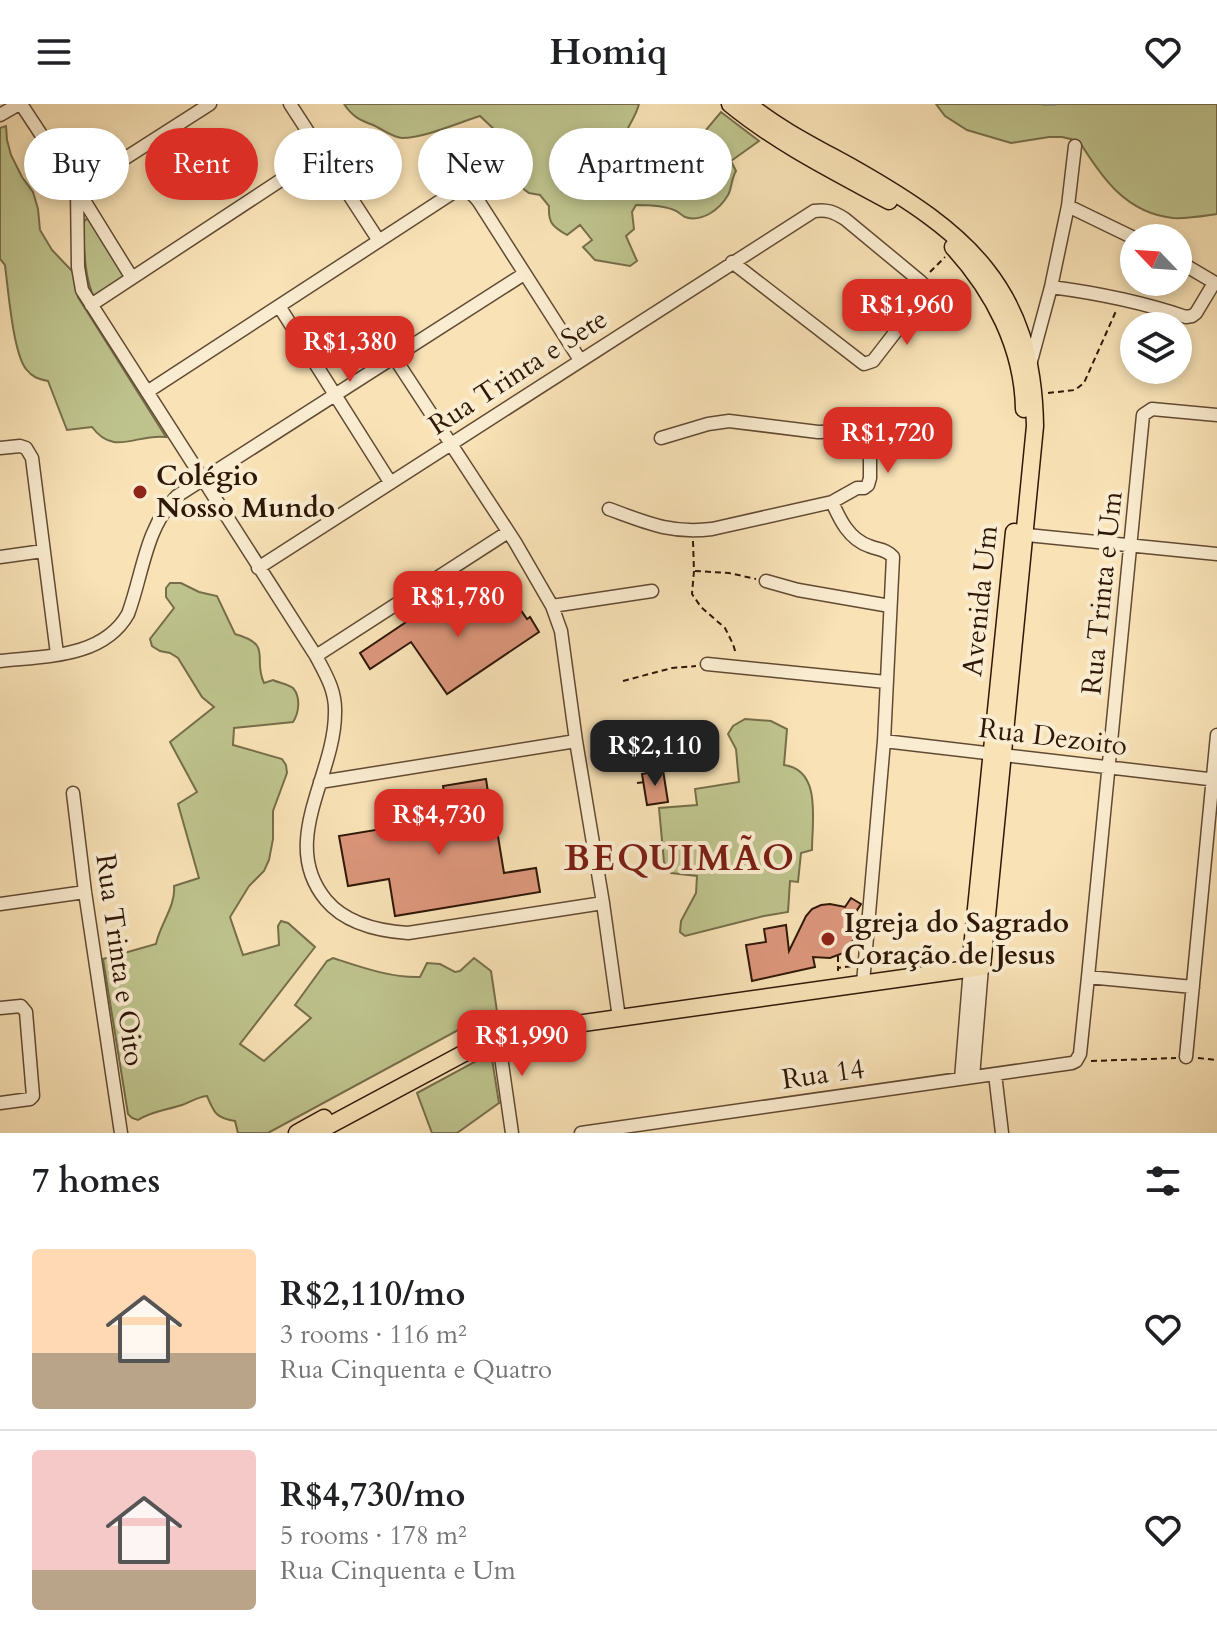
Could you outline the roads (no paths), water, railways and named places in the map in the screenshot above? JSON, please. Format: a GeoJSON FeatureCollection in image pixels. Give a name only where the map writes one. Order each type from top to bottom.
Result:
{"type":"FeatureCollection","features":[{"type":"Feature","properties":{"kind":"main road","name":"Avenida Um"},"geometry":{"type":"LineString","coordinates":[[730,104],[789,146],[908,212],[932,229],[954,248],[992,297],[1008,333],[1024,397],[1019,534]]}},
{"type":"Feature","properties":{"kind":"main road","name":"Avenida Um"},"geometry":{"type":"LineString","coordinates":[[748,104],[762,116],[912,202],[958,238],[1000,287],[1022,333],[1030,365],[1035,426],[1019,534],[976,962]]}},
{"type":"Feature","properties":{"kind":"main road"},"geometry":{"type":"LineString","coordinates":[[315,1133],[512,1025],[618,1013],[864,974],[976,962]]}},
{"type":"Feature","properties":{"kind":"main road"},"geometry":{"type":"LineString","coordinates":[[618,1013],[839,972],[864,974]]}},
{"type":"Feature","properties":{"kind":"main road"},"geometry":{"type":"LineString","coordinates":[[297,1133],[417,1068],[498,1032]]}},
{"type":"Feature","properties":{"kind":"street"},"geometry":{"type":"LineString","coordinates":[[0,115],[20,104],[36,128]]}},
{"type":"Feature","properties":{"kind":"street"},"geometry":{"type":"LineString","coordinates":[[129,156],[210,104]]}},
{"type":"Feature","properties":{"kind":"street"},"geometry":{"type":"LineString","coordinates":[[290,104],[306,128]]}},
{"type":"Feature","properties":{"kind":"street"},"geometry":{"type":"LineString","coordinates":[[1030,365],[1068,206],[1075,146]]}},
{"type":"Feature","properties":{"kind":"street"},"geometry":{"type":"LineString","coordinates":[[91,305],[274,185]]}},
{"type":"Feature","properties":{"kind":"street"},"geometry":{"type":"LineString","coordinates":[[147,392],[457,190],[473,194],[580,360]]}},
{"type":"Feature","properties":{"kind":"street"},"geometry":{"type":"LineString","coordinates":[[77,200],[78,267],[82,290],[316,656],[334,691],[335,724],[309,823],[306,850],[310,874],[317,888],[342,914],[364,925],[408,933],[603,903]]}},
{"type":"Feature","properties":{"kind":"street"},"geometry":{"type":"LineString","coordinates":[[84,200],[132,278]]}},
{"type":"Feature","properties":{"kind":"street"},"geometry":{"type":"LineString","coordinates":[[352,200],[379,241]]}},
{"type":"Feature","properties":{"kind":"street"},"geometry":{"type":"LineString","coordinates":[[1068,206],[1120,231]]}},
{"type":"Feature","properties":{"kind":"street","name":"Rua Trinta e Sete"},"geometry":{"type":"LineString","coordinates":[[258,568],[803,216],[814,211],[824,209],[835,213],[920,281],[924,285],[924,295],[873,361],[864,364],[732,262]]}},
{"type":"Feature","properties":{"kind":"street"},"geometry":{"type":"LineString","coordinates":[[1051,287],[1102,294],[1186,317],[1192,316],[1216,284],[1192,269]]}},
{"type":"Feature","properties":{"kind":"street"},"geometry":{"type":"LineString","coordinates":[[0,661],[57,654],[97,644],[118,629],[132,604],[157,521],[177,496],[524,274]]}},
{"type":"Feature","properties":{"kind":"street"},"geometry":{"type":"LineString","coordinates":[[279,306],[390,482]]}},
{"type":"Feature","properties":{"kind":"street"},"geometry":{"type":"LineString","coordinates":[[394,357],[508,532],[552,606],[561,631],[618,1013]]}},
{"type":"Feature","properties":{"kind":"street","name":"Rua Trinta e Um"},"geometry":{"type":"LineString","coordinates":[[1074,1062],[1080,1054],[1143,415],[1152,409],[1217,415]]}},
{"type":"Feature","properties":{"kind":"street"},"geometry":{"type":"LineString","coordinates":[[609,509],[677,530],[712,529],[832,502],[857,488],[864,488],[870,478],[869,441],[859,431],[818,432],[729,421],[661,438]]}},
{"type":"Feature","properties":{"kind":"street"},"geometry":{"type":"LineString","coordinates":[[0,448],[20,446],[26,448],[32,458],[57,654]]}},
{"type":"Feature","properties":{"kind":"street"},"geometry":{"type":"LineString","coordinates":[[832,502],[848,531],[864,544],[882,549],[893,557],[884,741],[864,974]]}},
{"type":"Feature","properties":{"kind":"street"},"geometry":{"type":"LineString","coordinates":[[316,656],[508,532]]}},
{"type":"Feature","properties":{"kind":"street"},"geometry":{"type":"LineString","coordinates":[[1019,534],[1217,554]]}},
{"type":"Feature","properties":{"kind":"street"},"geometry":{"type":"LineString","coordinates":[[0,557],[43,551]]}},
{"type":"Feature","properties":{"kind":"street"},"geometry":{"type":"LineString","coordinates":[[766,581],[798,590],[890,606]]}},
{"type":"Feature","properties":{"kind":"street"},"geometry":{"type":"LineString","coordinates":[[552,606],[652,591]]}},
{"type":"Feature","properties":{"kind":"street"},"geometry":{"type":"LineString","coordinates":[[707,664],[886,682]]}},
{"type":"Feature","properties":{"kind":"street"},"geometry":{"type":"LineString","coordinates":[[1186,1057],[1217,735]]}},
{"type":"Feature","properties":{"kind":"street"},"geometry":{"type":"LineString","coordinates":[[320,782],[576,741]]}},
{"type":"Feature","properties":{"kind":"street","name":"Rua Dezoito"},"geometry":{"type":"LineString","coordinates":[[884,741],[1215,780]]}},
{"type":"Feature","properties":{"kind":"street","name":"Rua Trinta e Oito"},"geometry":{"type":"LineString","coordinates":[[73,793],[121,1133]]}},
{"type":"Feature","properties":{"kind":"street"},"geometry":{"type":"LineString","coordinates":[[0,904],[85,892]]}},
{"type":"Feature","properties":{"kind":"street"},"geometry":{"type":"LineString","coordinates":[[1202,892],[1217,893]]}},
{"type":"Feature","properties":{"kind":"street","name":"Avenida Um"},"geometry":{"type":"LineString","coordinates":[[967,1078],[976,962]]}},
{"type":"Feature","properties":{"kind":"street"},"geometry":{"type":"LineString","coordinates":[[1088,977],[1193,987]]}},
{"type":"Feature","properties":{"kind":"street"},"geometry":{"type":"LineString","coordinates":[[0,1008],[21,1006],[26,1012],[33,1096],[0,1103]]}},
{"type":"Feature","properties":{"kind":"street"},"geometry":{"type":"LineString","coordinates":[[498,1032],[512,1133]]}},
{"type":"Feature","properties":{"kind":"street","name":"Rua 14"},"geometry":{"type":"LineString","coordinates":[[581,1133],[1074,1062]]}},
{"type":"Feature","properties":{"kind":"street"},"geometry":{"type":"LineString","coordinates":[[995,1074],[1002,1133]]}},
{"type":"Feature","properties":{"kind":"waterway"},"geometry":{"type":"LineString","coordinates":[[1043,104],[1055,104]]}},
{"type":"Feature","properties":{"kind":"place","name":"Colégio Nosso Mundo"},"geometry":{"type":"Point","coordinates":[140,492]}},
{"type":"Feature","properties":{"kind":"place","name":"Igreja do Sagrado Coração de Jesus"},"geometry":{"type":"Point","coordinates":[828,939]}},
{"type":"Feature","properties":{"kind":"district","name":"BEQUIMÃO"},"geometry":{"type":"Point","coordinates":[680,858]}}]}
